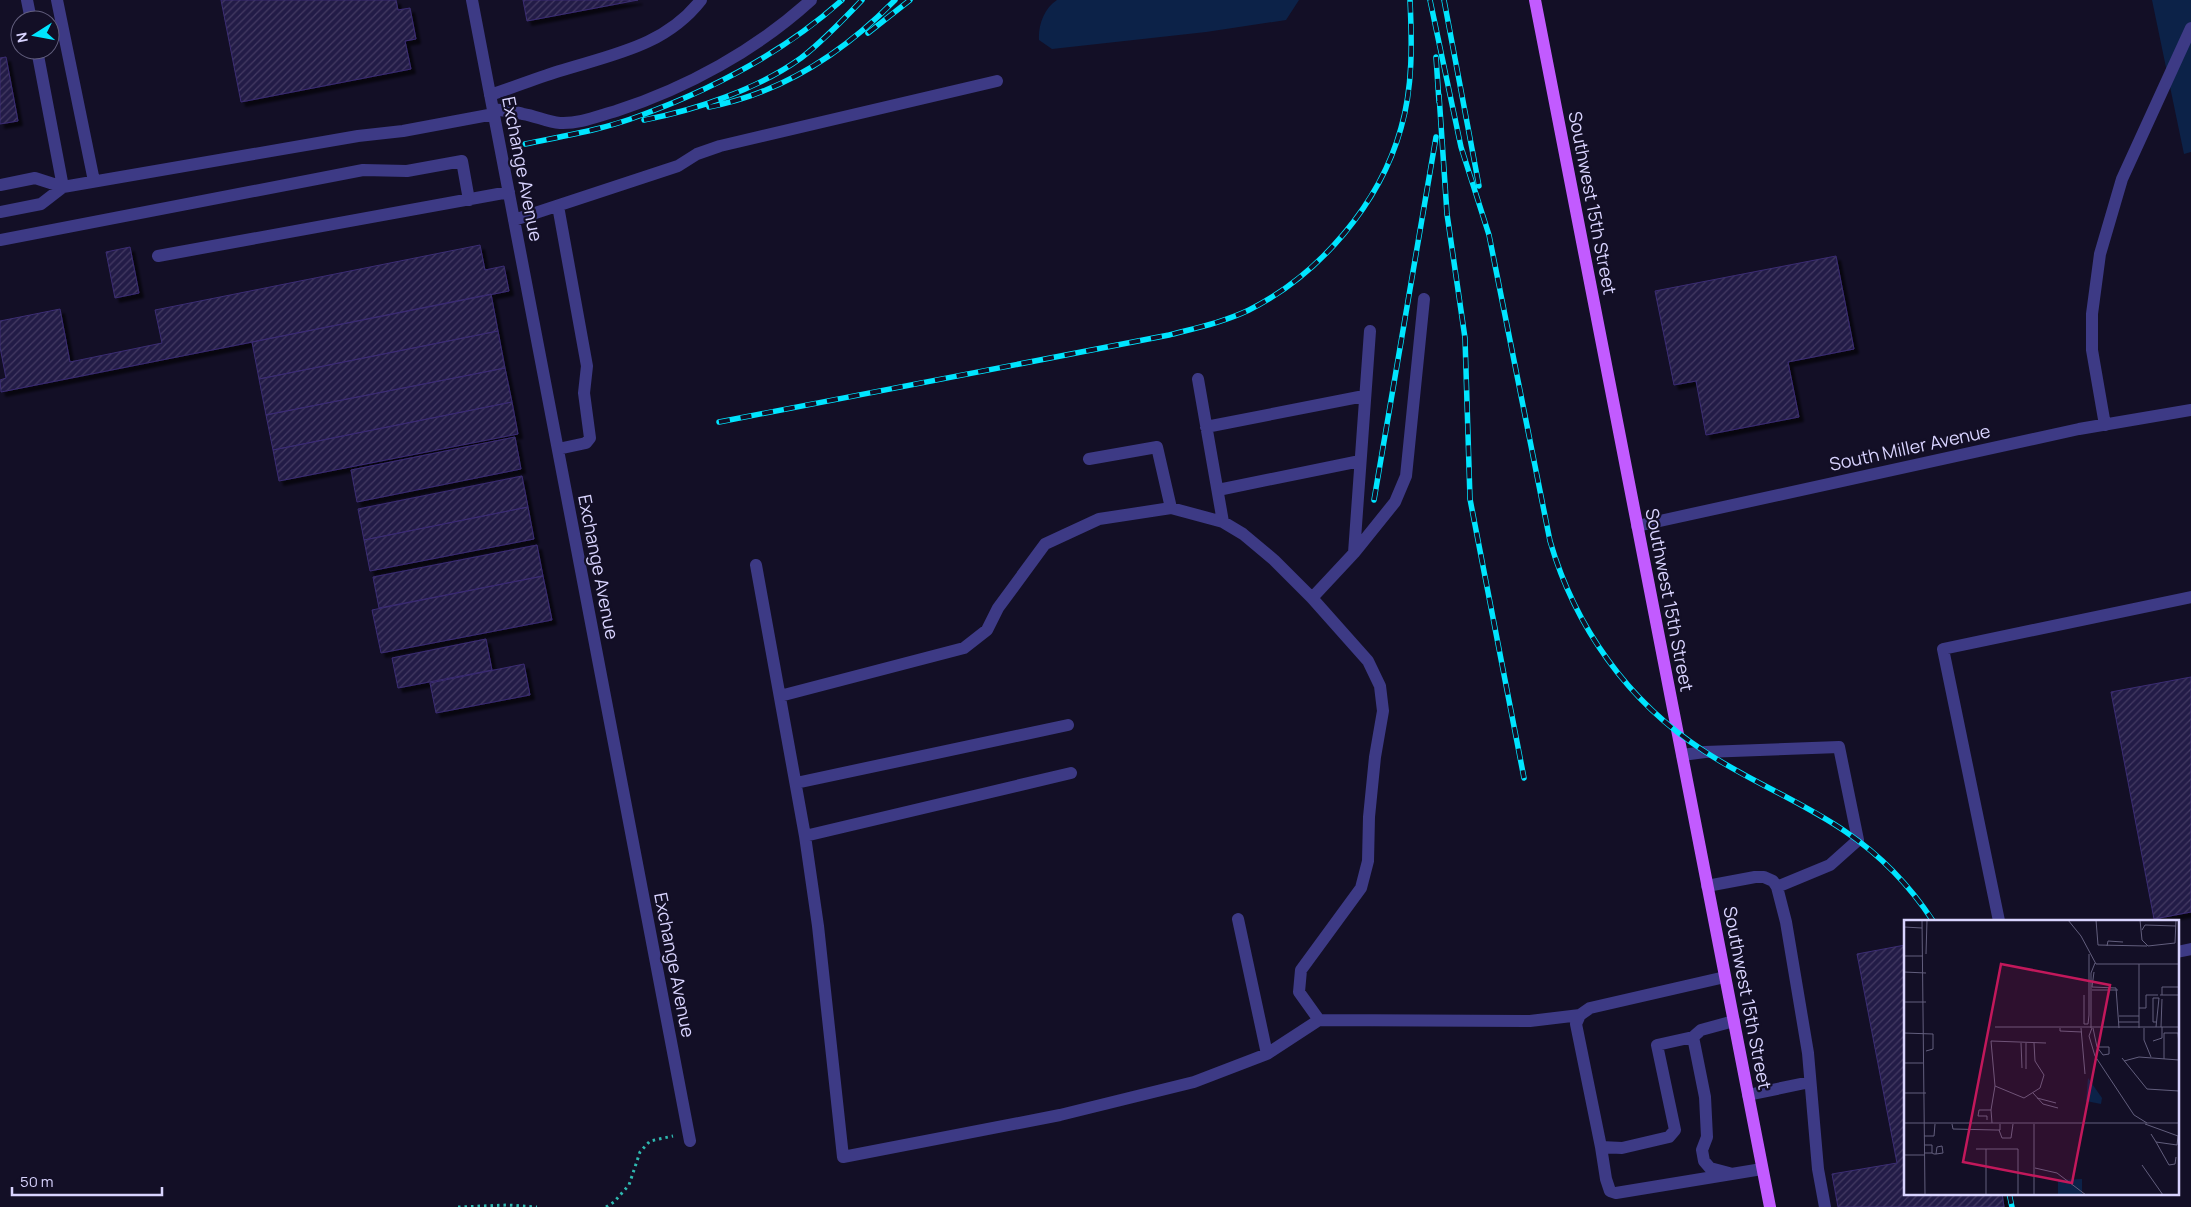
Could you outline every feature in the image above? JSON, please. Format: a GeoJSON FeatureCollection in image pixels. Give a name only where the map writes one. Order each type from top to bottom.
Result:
{"type":"FeatureCollection","features":[{"type":"Feature","properties":{"kind":"main road","name":"Southwest 15th Street"},"geometry":{"type":"LineString","coordinates":[[1535,0],[1770,1207]]}},
{"type":"Feature","properties":{"kind":"street"},"geometry":{"type":"LineString","coordinates":[[56,0],[94,181]]}},
{"type":"Feature","properties":{"kind":"street","name":"Exchange Avenue"},"geometry":{"type":"LineString","coordinates":[[472,0],[689,1137]]}},
{"type":"Feature","properties":{"kind":"street"},"geometry":{"type":"LineString","coordinates":[[688,0],[690,14]]}},
{"type":"Feature","properties":{"kind":"street"},"geometry":{"type":"LineString","coordinates":[[490,95],[636,48],[662,36],[690,14],[701,0]]}},
{"type":"Feature","properties":{"kind":"street"},"geometry":{"type":"LineString","coordinates":[[0,212],[41,204],[63,187],[358,136],[402,131],[493,112],[524,114],[547,122],[562,123],[590,119],[669,92],[758,42],[794,16],[811,0]]}},
{"type":"Feature","properties":{"kind":"street"},"geometry":{"type":"LineString","coordinates":[[2105,425],[2092,350],[2092,314],[2100,254],[2122,180],[2191,28]]}},
{"type":"Feature","properties":{"kind":"street"},"geometry":{"type":"LineString","coordinates":[[39,60],[63,187]]}},
{"type":"Feature","properties":{"kind":"street"},"geometry":{"type":"LineString","coordinates":[[514,220],[678,166],[697,154],[720,146],[997,81]]}},
{"type":"Feature","properties":{"kind":"street"},"geometry":{"type":"LineString","coordinates":[[0,240],[363,170],[407,171],[462,161],[470,200]]}},
{"type":"Feature","properties":{"kind":"street"},"geometry":{"type":"LineString","coordinates":[[0,185],[35,178],[63,187]]}},
{"type":"Feature","properties":{"kind":"street"},"geometry":{"type":"LineString","coordinates":[[158,256],[509,192]]}},
{"type":"Feature","properties":{"kind":"street"},"geometry":{"type":"LineString","coordinates":[[558,206],[587,366],[584,393],[590,438],[586,443],[558,449]]}},
{"type":"Feature","properties":{"kind":"street"},"geometry":{"type":"LineString","coordinates":[[1312,598],[1354,553],[1395,502],[1406,476],[1424,299]]}},
{"type":"Feature","properties":{"kind":"street"},"geometry":{"type":"LineString","coordinates":[[1354,553],[1370,331]]}},
{"type":"Feature","properties":{"kind":"street"},"geometry":{"type":"LineString","coordinates":[[1198,379],[1223,522]]}},
{"type":"Feature","properties":{"kind":"street"},"geometry":{"type":"LineString","coordinates":[[1206,427],[1364,396]]}},
{"type":"Feature","properties":{"kind":"street","name":"South Miller Avenue"},"geometry":{"type":"LineString","coordinates":[[1637,526],[2105,425],[2191,410]]}},
{"type":"Feature","properties":{"kind":"street"},"geometry":{"type":"LineString","coordinates":[[1089,459],[1157,447],[1171,508]]}},
{"type":"Feature","properties":{"kind":"street"},"geometry":{"type":"LineString","coordinates":[[1218,490],[1360,461]]}},
{"type":"Feature","properties":{"kind":"street"},"geometry":{"type":"LineString","coordinates":[[780,696],[964,648],[987,630],[998,608],[1045,544],[1098,519],[1171,508],[1223,522],[1243,534],[1274,560],[1312,598],[1368,661],[1380,686],[1383,712],[1375,757],[1369,817],[1368,861],[1360,888],[1301,970],[1298,992],[1318,1020]]}},
{"type":"Feature","properties":{"kind":"street"},"geometry":{"type":"LineString","coordinates":[[756,565],[805,836],[818,926],[844,1157],[1089,1108],[1194,1082],[1267,1054],[1318,1020],[1530,1021],[1580,1015],[1590,1008],[1725,977]]}},
{"type":"Feature","properties":{"kind":"street"},"geometry":{"type":"LineString","coordinates":[[1999,920],[1944,649],[2191,597]]}},
{"type":"Feature","properties":{"kind":"street"},"geometry":{"type":"LineString","coordinates":[[796,783],[1068,725]]}},
{"type":"Feature","properties":{"kind":"street"},"geometry":{"type":"LineString","coordinates":[[1682,755],[1704,752],[1839,747],[1858,840],[1830,866],[1777,887]]}},
{"type":"Feature","properties":{"kind":"street"},"geometry":{"type":"LineString","coordinates":[[805,836],[1071,773]]}},
{"type":"Feature","properties":{"kind":"street"},"geometry":{"type":"LineString","coordinates":[[1707,886],[1764,877],[1773,881],[1777,887],[1786,922],[1808,1053],[1818,1169],[1825,1207]]}},
{"type":"Feature","properties":{"kind":"street"},"geometry":{"type":"LineString","coordinates":[[1238,919],[1267,1054]]}},
{"type":"Feature","properties":{"kind":"street"},"geometry":{"type":"LineString","coordinates":[[2178,952],[2191,949]]}},
{"type":"Feature","properties":{"kind":"street"},"geometry":{"type":"LineString","coordinates":[[1580,1015],[1576,1024],[1606,1179],[1610,1191],[1616,1192],[1762,1168]]}},
{"type":"Feature","properties":{"kind":"street"},"geometry":{"type":"LineString","coordinates":[[1601,1147],[1622,1148],[1669,1138],[1675,1130],[1657,1046],[1693,1037],[1700,1030],[1734,1021]]}},
{"type":"Feature","properties":{"kind":"street"},"geometry":{"type":"LineString","coordinates":[[1693,1037],[1706,1097],[1707,1137],[1702,1150],[1704,1161],[1710,1168],[1729,1173]]}},
{"type":"Feature","properties":{"kind":"street"},"geometry":{"type":"LineString","coordinates":[[1748,1095],[1810,1082]]}},
{"type":"Feature","properties":{"kind":"path"},"geometry":{"type":"LineString","coordinates":[[606,1207],[614,1202],[629,1185],[640,1152],[650,1141],[689,1137]]}},
{"type":"Feature","properties":{"kind":"path"},"geometry":{"type":"LineString","coordinates":[[458,1207],[508,1205],[537,1207]]}},
{"type":"Feature","properties":{"kind":"water"},"geometry":{"type":"Polygon","coordinates":[[[1057,0],[1299,0],[1286,20],[1206,32],[1052,49],[1039,40],[1039,35],[1045,12],[1057,0]]]}},
{"type":"Feature","properties":{"kind":"water"},"geometry":{"type":"Polygon","coordinates":[[[2152,0],[2191,0],[2191,152],[2184,154],[2152,0]]]}},
{"type":"Feature","properties":{"kind":"building"},"geometry":{"type":"Polygon","coordinates":[[[221,0],[396,0],[398,10],[410,8],[416,39],[405,41],[411,69],[241,102],[221,0]]]}},
{"type":"Feature","properties":{"kind":"building"},"geometry":{"type":"Polygon","coordinates":[[[523,0],[638,0],[527,21],[523,0]]]}},
{"type":"Feature","properties":{"kind":"building"},"geometry":{"type":"Polygon","coordinates":[[[6,57],[18,121],[0,124],[0,58],[6,57]]]}},
{"type":"Feature","properties":{"kind":"building"},"geometry":{"type":"Polygon","coordinates":[[[480,245],[485,270],[504,266],[509,291],[1,392],[0,380],[6,378],[0,347],[0,321],[60,309],[70,362],[162,343],[155,310],[480,245]]]}},
{"type":"Feature","properties":{"kind":"building"},"geometry":{"type":"Polygon","coordinates":[[[130,247],[139,293],[115,298],[106,252],[130,247]]]}},
{"type":"Feature","properties":{"kind":"building"},"geometry":{"type":"Polygon","coordinates":[[[1836,256],[1854,349],[1788,362],[1799,417],[1706,435],[1696,381],[1674,385],[1655,291],[1836,256]]]}},
{"type":"Feature","properties":{"kind":"building"},"geometry":{"type":"Polygon","coordinates":[[[491,294],[498,331],[259,379],[252,342],[491,294]]]}},
{"type":"Feature","properties":{"kind":"building"},"geometry":{"type":"Polygon","coordinates":[[[498,331],[505,368],[266,415],[259,379],[498,331]]]}},
{"type":"Feature","properties":{"kind":"building"},"geometry":{"type":"Polygon","coordinates":[[[505,368],[512,402],[273,450],[266,415],[505,368]]]}},
{"type":"Feature","properties":{"kind":"building"},"geometry":{"type":"Polygon","coordinates":[[[512,402],[518,434],[279,481],[273,450],[512,402]]]}},
{"type":"Feature","properties":{"kind":"building"},"geometry":{"type":"Polygon","coordinates":[[[515,437],[521,469],[357,502],[351,470],[515,437]]]}},
{"type":"Feature","properties":{"kind":"building"},"geometry":{"type":"Polygon","coordinates":[[[522,476],[528,507],[364,540],[358,509],[522,476]]]}},
{"type":"Feature","properties":{"kind":"building"},"geometry":{"type":"Polygon","coordinates":[[[528,507],[534,539],[370,571],[364,540],[528,507]]]}},
{"type":"Feature","properties":{"kind":"building"},"geometry":{"type":"Polygon","coordinates":[[[537,545],[543,576],[379,608],[373,577],[537,545]]]}},
{"type":"Feature","properties":{"kind":"building"},"geometry":{"type":"Polygon","coordinates":[[[543,576],[552,620],[381,653],[372,610],[543,576]]]}},
{"type":"Feature","properties":{"kind":"building"},"geometry":{"type":"Polygon","coordinates":[[[486,639],[492,670],[398,688],[392,658],[486,639]]]}},
{"type":"Feature","properties":{"kind":"building"},"geometry":{"type":"Polygon","coordinates":[[[524,664],[530,695],[436,713],[430,683],[524,664]]]}},
{"type":"Feature","properties":{"kind":"building"},"geometry":{"type":"Polygon","coordinates":[[[2191,677],[2191,912],[2154,919],[2111,692],[2191,677]]]}},
{"type":"Feature","properties":{"kind":"building"},"geometry":{"type":"Polygon","coordinates":[[[1904,945],[1904,1194],[2002,1194],[2004,1207],[1838,1207],[1832,1174],[1897,1163],[1857,954],[1904,945]]]}},
{"type":"Feature","properties":{"kind":"railway"},"geometry":{"type":"LineString","coordinates":[[525,144],[611,125],[694,94],[771,53],[796,37],[842,0]]}},
{"type":"Feature","properties":{"kind":"railway"},"geometry":{"type":"LineString","coordinates":[[644,120],[664,116],[726,97],[766,79],[801,58],[833,30],[862,0]]}},
{"type":"Feature","properties":{"kind":"railway"},"geometry":{"type":"LineString","coordinates":[[709,107],[736,101],[762,92],[810,68],[855,37],[895,0]]}},
{"type":"Feature","properties":{"kind":"railway"},"geometry":{"type":"LineString","coordinates":[[868,33],[910,0]]}},
{"type":"Feature","properties":{"kind":"railway"},"geometry":{"type":"LineString","coordinates":[[719,422],[1169,335],[1230,318],[1249,310],[1275,295],[1322,257],[1343,234],[1362,210],[1378,184],[1391,156],[1401,128],[1410,81],[1410,0]]}},
{"type":"Feature","properties":{"kind":"railway"},"geometry":{"type":"LineString","coordinates":[[1430,0],[1461,147],[1489,235],[1550,541],[1574,603],[1608,660],[1628,686],[1651,710],[1721,762],[1811,810],[1859,841],[1894,872],[1932,920]]}},
{"type":"Feature","properties":{"kind":"railway"},"geometry":{"type":"LineString","coordinates":[[1444,0],[1479,186]]}},
{"type":"Feature","properties":{"kind":"railway"},"geometry":{"type":"LineString","coordinates":[[1436,57],[1439,102]]}},
{"type":"Feature","properties":{"kind":"railway"},"geometry":{"type":"LineString","coordinates":[[1439,95],[1447,214],[1465,338],[1470,499],[1524,778]]}},
{"type":"Feature","properties":{"kind":"railway"},"geometry":{"type":"LineString","coordinates":[[1374,500],[1436,137]]}},
{"type":"Feature","properties":{"kind":"railway"},"geometry":{"type":"LineString","coordinates":[[2009,1194],[2012,1207]]}}]}
